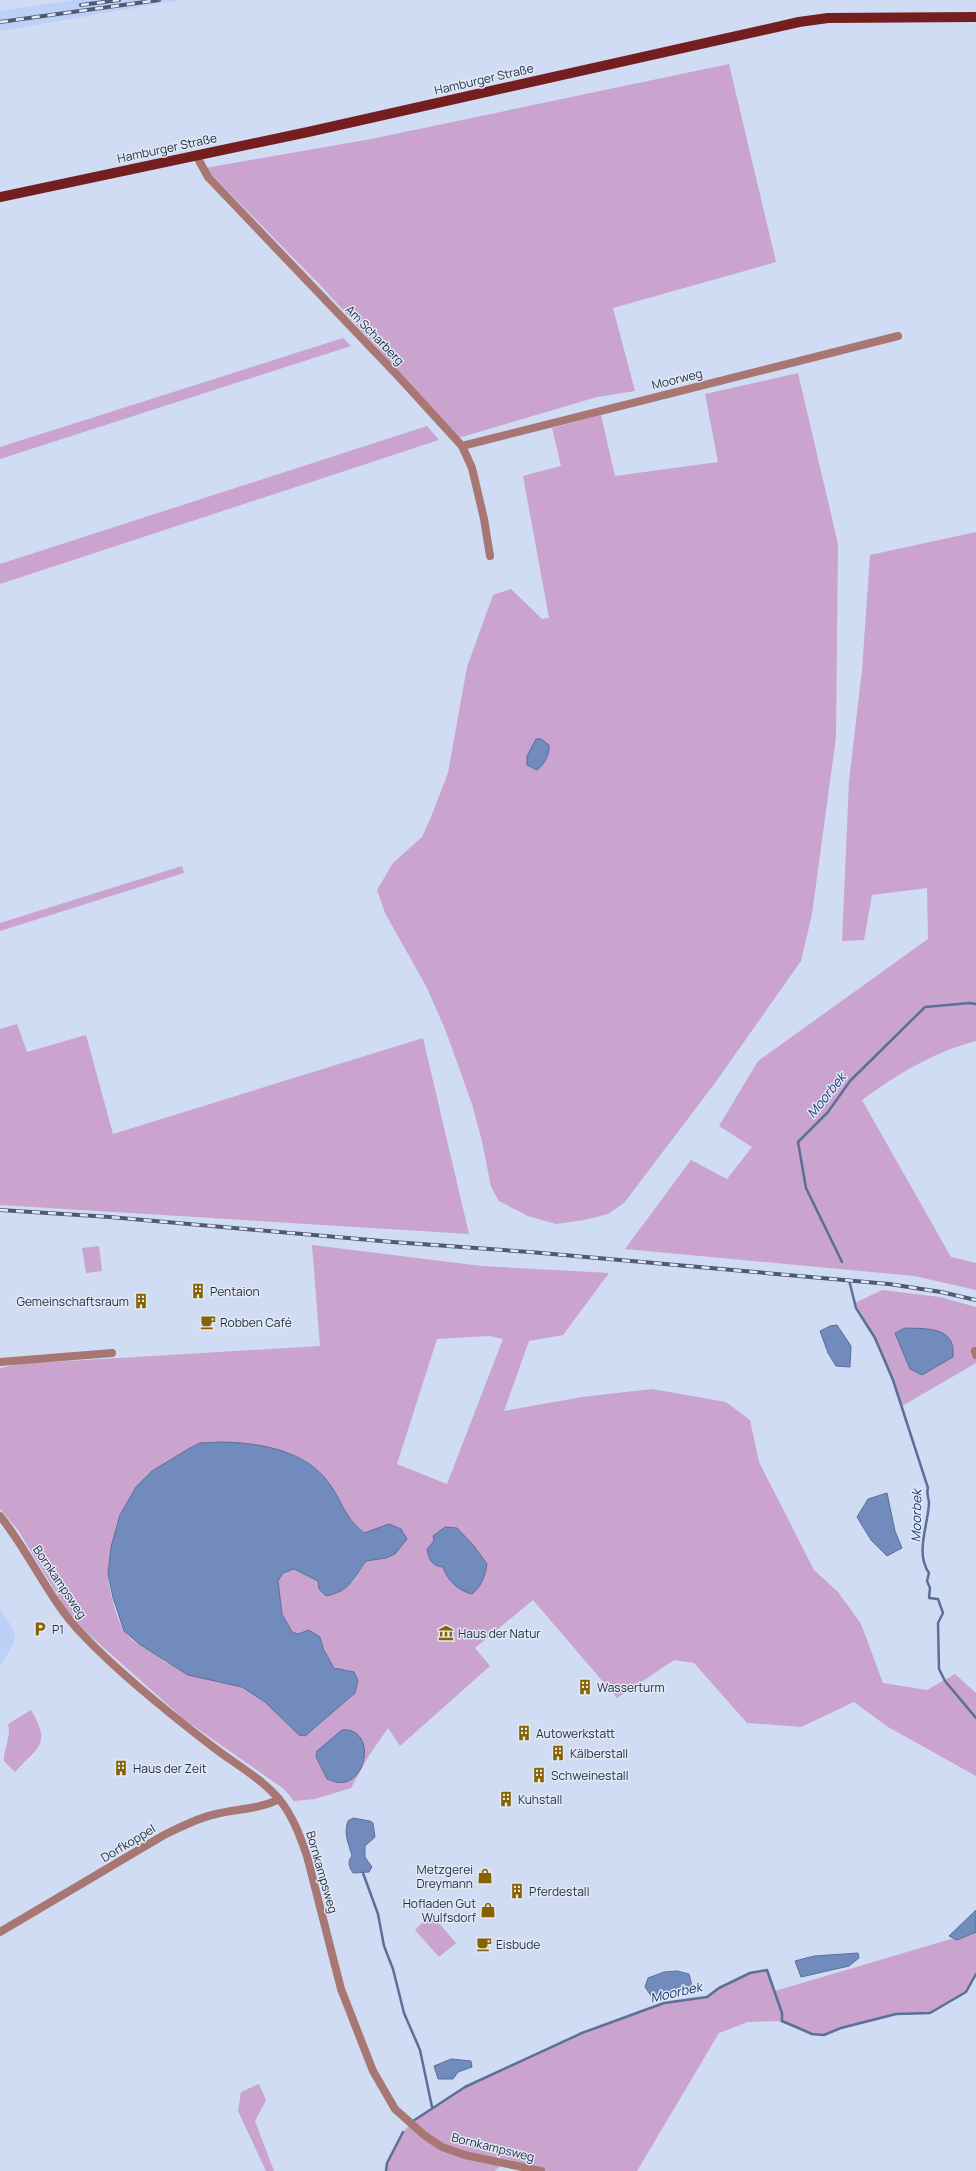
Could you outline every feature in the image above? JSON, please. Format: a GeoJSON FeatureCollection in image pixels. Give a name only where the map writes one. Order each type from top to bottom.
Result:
{"type":"FeatureCollection","features":[{"type":"Feature","properties":{"kind":"main road","name":"Hamburger Straße"},"geometry":{"type":"LineString","coordinates":[[0,197],[308,132],[799,22],[828,18],[976,17]]}},
{"type":"Feature","properties":{"kind":"street","name":"Am Scharberg"},"geometry":{"type":"LineString","coordinates":[[196,155],[208,178],[398,376],[462,446],[472,468],[484,519],[490,556]]}},
{"type":"Feature","properties":{"kind":"street","name":"Moorweg"},"geometry":{"type":"LineString","coordinates":[[462,446],[898,336]]}},
{"type":"Feature","properties":{"kind":"street"},"geometry":{"type":"LineString","coordinates":[[0,1362],[112,1353]]}},
{"type":"Feature","properties":{"kind":"street","name":"Bornkampsweg"},"geometry":{"type":"LineString","coordinates":[[0,1516],[27,1554],[61,1608],[86,1638],[183,1723],[257,1779],[279,1799],[295,1825],[307,1856],[339,1983],[356,2030],[373,2071],[395,2109],[424,2135],[442,2147],[465,2155],[541,2171]]}},
{"type":"Feature","properties":{"kind":"street","name":"Dorfkoppel"},"geometry":{"type":"LineString","coordinates":[[0,1932],[164,1835],[189,1822],[214,1814],[269,1804],[279,1799]]}},
{"type":"Feature","properties":{"kind":"shaded area"},"geometry":{"type":"Polygon","coordinates":[[[75,0],[181,0],[0,31],[0,11],[75,0]]]}},
{"type":"Feature","properties":{"kind":"shaded area"},"geometry":{"type":"Polygon","coordinates":[[[729,64],[776,262],[613,308],[635,391],[597,397],[458,438],[323,288],[205,168],[371,139],[729,64]]]}},
{"type":"Feature","properties":{"kind":"shaded area"},"geometry":{"type":"Polygon","coordinates":[[[343,338],[351,346],[0,459],[0,447],[343,338]]]}},
{"type":"Feature","properties":{"kind":"shaded area"},"geometry":{"type":"Polygon","coordinates":[[[798,373],[838,544],[836,737],[812,914],[801,961],[715,1083],[624,1203],[608,1214],[584,1220],[556,1224],[528,1216],[499,1201],[491,1187],[482,1141],[472,1104],[445,1029],[426,986],[385,913],[377,890],[393,863],[422,837],[431,817],[448,773],[467,667],[493,595],[511,589],[542,619],[549,618],[523,476],[561,466],[552,428],[601,415],[615,476],[718,462],[705,394],[798,373]]]}},
{"type":"Feature","properties":{"kind":"shaded area"},"geometry":{"type":"Polygon","coordinates":[[[427,426],[439,440],[0,584],[0,564],[427,426]]]}},
{"type":"Feature","properties":{"kind":"shaded area"},"geometry":{"type":"Polygon","coordinates":[[[976,532],[976,1041],[945,1051],[916,1065],[889,1081],[862,1100],[951,1257],[976,1263],[976,1290],[914,1276],[625,1249],[691,1160],[727,1179],[752,1147],[719,1126],[758,1061],[928,939],[927,888],[872,895],[864,940],[842,941],[849,781],[862,670],[870,555],[976,532]]]}},
{"type":"Feature","properties":{"kind":"shaded area"},"geometry":{"type":"Polygon","coordinates":[[[536,739],[541,739],[549,745],[549,752],[546,759],[537,770],[527,765],[527,756],[536,739]]]}},
{"type":"Feature","properties":{"kind":"shaded area"},"geometry":{"type":"Polygon","coordinates":[[[182,866],[184,873],[0,931],[0,923],[182,866]]]}},
{"type":"Feature","properties":{"kind":"shaded area"},"geometry":{"type":"Polygon","coordinates":[[[17,1024],[27,1052],[86,1035],[113,1134],[423,1038],[469,1234],[0,1205],[0,1029],[17,1024]]]}},
{"type":"Feature","properties":{"kind":"shaded area"},"geometry":{"type":"Polygon","coordinates":[[[312,1245],[482,1266],[609,1273],[563,1335],[529,1341],[504,1411],[582,1397],[652,1389],[726,1402],[750,1420],[759,1462],[814,1570],[838,1592],[861,1624],[883,1683],[927,1690],[955,1674],[976,1693],[976,1776],[888,1727],[854,1702],[801,1727],[747,1723],[694,1663],[674,1660],[617,1698],[533,1600],[475,1648],[490,1666],[400,1746],[388,1728],[368,1757],[351,1788],[315,1799],[294,1801],[284,1789],[185,1720],[85,1631],[64,1606],[18,1530],[0,1509],[0,1368],[19,1364],[320,1346],[312,1245]],[[490,1336],[437,1339],[397,1464],[447,1484],[503,1339],[490,1336]],[[244,1443],[111,1547],[108,1575],[113,1604],[118,1619],[128,1636],[165,1662],[242,1687],[265,1702],[299,1735],[349,1670],[342,1670],[332,1665],[320,1637],[310,1630],[298,1634],[292,1632],[282,1614],[278,1581],[283,1573],[294,1569],[318,1581],[319,1589],[353,1582],[366,1561],[386,1558],[389,1524],[364,1533],[352,1523],[342,1504],[316,1470],[300,1458],[288,1453],[244,1443]],[[457,1528],[434,1541],[427,1549],[465,1538],[457,1528]],[[365,1753],[316,1758],[327,1779],[356,1776],[365,1753]]]}},
{"type":"Feature","properties":{"kind":"shaded area"},"geometry":{"type":"Polygon","coordinates":[[[99,1246],[102,1271],[86,1273],[82,1248],[99,1246]]]}},
{"type":"Feature","properties":{"kind":"shaded area"},"geometry":{"type":"Polygon","coordinates":[[[882,1290],[940,1297],[976,1307],[976,1363],[902,1406],[875,1338],[855,1303],[882,1290]],[[910,1328],[910,1369],[922,1375],[952,1357],[952,1347],[950,1340],[940,1333],[910,1328]]]}},
{"type":"Feature","properties":{"kind":"shaded area"},"geometry":{"type":"Polygon","coordinates":[[[837,1325],[851,1346],[850,1367],[836,1366],[828,1353],[820,1331],[830,1326],[837,1325]]]}},
{"type":"Feature","properties":{"kind":"shaded area"},"geometry":{"type":"Polygon","coordinates":[[[905,1328],[931,1329],[945,1334],[953,1347],[953,1357],[922,1375],[910,1369],[895,1333],[905,1328]]]}},
{"type":"Feature","properties":{"kind":"shaded area"},"geometry":{"type":"Polygon","coordinates":[[[221,1442],[252,1444],[267,1447],[296,1457],[309,1464],[321,1474],[331,1486],[349,1517],[364,1533],[389,1524],[401,1529],[407,1539],[395,1554],[386,1558],[366,1561],[354,1579],[341,1591],[334,1594],[326,1596],[319,1589],[318,1581],[294,1569],[283,1573],[278,1581],[282,1614],[292,1632],[298,1634],[309,1630],[320,1637],[324,1650],[334,1668],[354,1672],[358,1681],[355,1693],[305,1736],[299,1735],[265,1702],[242,1687],[188,1675],[139,1644],[124,1631],[113,1598],[108,1574],[111,1547],[120,1515],[136,1487],[152,1471],[190,1448],[200,1443],[221,1442]]]}},
{"type":"Feature","properties":{"kind":"shaded area"},"geometry":{"type":"Polygon","coordinates":[[[887,1493],[895,1531],[902,1548],[887,1556],[871,1540],[857,1517],[868,1499],[887,1493]]]}},
{"type":"Feature","properties":{"kind":"shaded area"},"geometry":{"type":"Polygon","coordinates":[[[445,1527],[457,1528],[474,1546],[487,1564],[485,1573],[478,1588],[472,1594],[458,1588],[447,1576],[443,1567],[434,1564],[429,1556],[427,1549],[434,1541],[433,1536],[445,1527]]]}},
{"type":"Feature","properties":{"kind":"shaded area"},"geometry":{"type":"Polygon","coordinates":[[[0,1608],[15,1632],[14,1643],[0,1666],[0,1608]]]}},
{"type":"Feature","properties":{"kind":"shaded area"},"geometry":{"type":"Polygon","coordinates":[[[31,1710],[41,1731],[40,1745],[15,1772],[4,1761],[9,1733],[8,1724],[31,1710]]]}},
{"type":"Feature","properties":{"kind":"shaded area"},"geometry":{"type":"Polygon","coordinates":[[[342,1730],[352,1731],[359,1736],[363,1744],[364,1753],[363,1762],[359,1771],[353,1778],[340,1783],[327,1779],[316,1757],[317,1751],[342,1730]]]}},
{"type":"Feature","properties":{"kind":"shaded area"},"geometry":{"type":"Polygon","coordinates":[[[353,1818],[370,1821],[373,1823],[375,1837],[365,1846],[365,1857],[372,1867],[369,1872],[353,1873],[350,1867],[349,1860],[352,1856],[346,1830],[348,1821],[353,1818]]]}},
{"type":"Feature","properties":{"kind":"shaded area"},"geometry":{"type":"Polygon","coordinates":[[[976,1910],[976,1932],[957,1940],[949,1936],[976,1910]]]}},
{"type":"Feature","properties":{"kind":"shaded area"},"geometry":{"type":"Polygon","coordinates":[[[431,1914],[456,1943],[439,1957],[415,1930],[431,1914]]]}},
{"type":"Feature","properties":{"kind":"shaded area"},"geometry":{"type":"Polygon","coordinates":[[[976,1920],[976,1974],[966,1992],[930,2013],[896,2014],[841,2028],[824,2035],[812,2034],[778,2021],[748,2022],[719,2033],[637,2171],[541,2171],[503,2163],[495,2171],[386,2171],[387,2163],[403,2132],[413,2121],[465,2087],[606,2024],[664,2003],[707,1997],[719,1988],[750,1973],[767,1970],[775,1991],[968,1934],[976,1920]]]}},
{"type":"Feature","properties":{"kind":"shaded area"},"geometry":{"type":"Polygon","coordinates":[[[858,1953],[859,1958],[849,1966],[801,1977],[795,1961],[814,1956],[858,1953]]]}},
{"type":"Feature","properties":{"kind":"shaded area"},"geometry":{"type":"Polygon","coordinates":[[[677,1971],[689,1974],[692,1986],[652,1997],[645,1987],[648,1978],[664,1972],[677,1971]]]}},
{"type":"Feature","properties":{"kind":"shaded area"},"geometry":{"type":"Polygon","coordinates":[[[451,2059],[471,2061],[472,2067],[458,2072],[453,2079],[438,2079],[434,2066],[451,2059]]]}},
{"type":"Feature","properties":{"kind":"shaded area"},"geometry":{"type":"Polygon","coordinates":[[[259,2084],[266,2100],[255,2121],[274,2171],[266,2171],[238,2111],[241,2092],[259,2084]]]}},
{"type":"Feature","properties":{"kind":"waterway","name":"Moorbek"},"geometry":{"type":"LineString","coordinates":[[842,1262],[806,1188],[798,1142],[828,1112],[850,1081],[925,1007],[970,1003],[976,1004]]}},
{"type":"Feature","properties":{"kind":"waterway","name":"Moorbek"},"geometry":{"type":"LineString","coordinates":[[849,1280],[856,1308],[875,1338],[893,1380],[928,1488],[927,1494],[929,1503],[923,1539],[923,1557],[929,1573],[927,1581],[930,1588],[929,1598],[938,1599],[943,1613],[938,1623],[939,1669],[945,1681],[976,1718]]}},
{"type":"Feature","properties":{"kind":"waterway"},"geometry":{"type":"LineString","coordinates":[[363,1873],[378,1914],[384,1946],[393,1969],[404,2013],[420,2050],[432,2107]]}},
{"type":"Feature","properties":{"kind":"waterway","name":"Moorbek"},"geometry":{"type":"LineString","coordinates":[[413,2121],[465,2087],[582,2033],[664,2003],[707,1997],[719,1988],[750,1973],[767,1970],[782,2013],[782,2021],[812,2034],[824,2035],[841,2028],[896,2014],[930,2013],[966,1992],[976,1974]]}},
{"type":"Feature","properties":{"kind":"waterway","name":"Moorbek"},"geometry":{"type":"LineString","coordinates":[[386,2171],[387,2163],[403,2132]]}},
{"type":"Feature","properties":{"kind":"railway"},"geometry":{"type":"LineString","coordinates":[[81,5],[119,0]]}},
{"type":"Feature","properties":{"kind":"railway"},"geometry":{"type":"LineString","coordinates":[[0,22],[159,0]]}},
{"type":"Feature","properties":{"kind":"railway"},"geometry":{"type":"LineString","coordinates":[[0,1210],[110,1217],[889,1284],[941,1292],[976,1300]]}},
{"type":"Feature","properties":{"kind":"place","name":"Pentaion"},"geometry":{"type":"Point","coordinates":[198,1291]}},
{"type":"Feature","properties":{"kind":"place","name":"Gemeinschaftsraum"},"geometry":{"type":"Point","coordinates":[141,1301]}},
{"type":"Feature","properties":{"kind":"place","name":"Robben Café"},"geometry":{"type":"Point","coordinates":[208,1322]}},
{"type":"Feature","properties":{"kind":"place","name":"P1"},"geometry":{"type":"Point","coordinates":[40,1629]}},
{"type":"Feature","properties":{"kind":"place","name":"Haus der Natur"},"geometry":{"type":"Point","coordinates":[446,1633]}},
{"type":"Feature","properties":{"kind":"place","name":"Wasserturm"},"geometry":{"type":"Point","coordinates":[585,1687]}},
{"type":"Feature","properties":{"kind":"place","name":"Autowerkstatt"},"geometry":{"type":"Point","coordinates":[524,1733]}},
{"type":"Feature","properties":{"kind":"place","name":"Kälberstall"},"geometry":{"type":"Point","coordinates":[558,1753]}},
{"type":"Feature","properties":{"kind":"place","name":"Haus der Zeit"},"geometry":{"type":"Point","coordinates":[121,1768]}},
{"type":"Feature","properties":{"kind":"place","name":"Schweinestall"},"geometry":{"type":"Point","coordinates":[539,1775]}},
{"type":"Feature","properties":{"kind":"place","name":"Kuhstall"},"geometry":{"type":"Point","coordinates":[506,1799]}},
{"type":"Feature","properties":{"kind":"place","name":"Metzgerei Dreymann"},"geometry":{"type":"Point","coordinates":[485,1876]}},
{"type":"Feature","properties":{"kind":"place","name":"Pferdestall"},"geometry":{"type":"Point","coordinates":[517,1891]}},
{"type":"Feature","properties":{"kind":"place","name":"Hofladen Gut Wulfsdorf"},"geometry":{"type":"Point","coordinates":[488,1910]}},
{"type":"Feature","properties":{"kind":"place","name":"Eisbude"},"geometry":{"type":"Point","coordinates":[484,1944]}}]}
